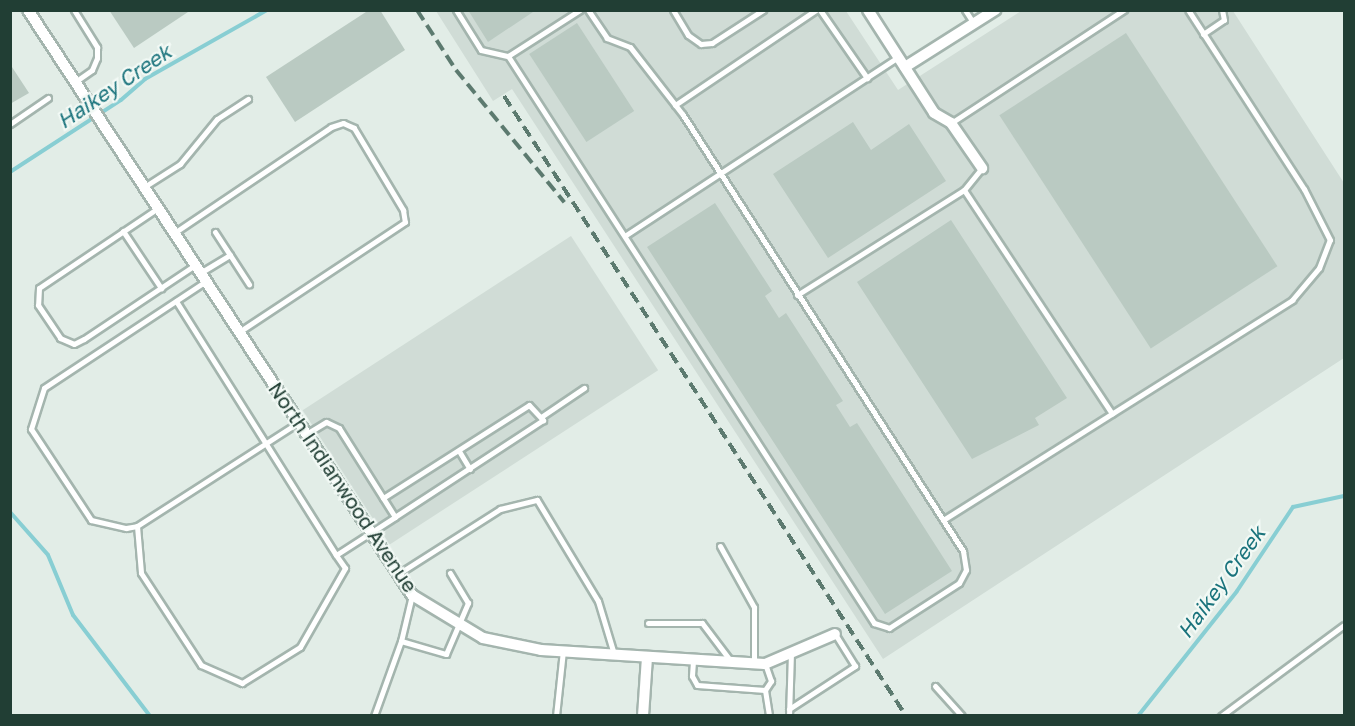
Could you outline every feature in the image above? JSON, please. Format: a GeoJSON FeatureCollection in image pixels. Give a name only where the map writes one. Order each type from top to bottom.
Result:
{"type":"FeatureCollection","features":[{"type":"Feature","properties":{"kind":"street","name":"North Indianwood Avenue"},"geometry":{"type":"LineString","coordinates":[[28,10],[89,107],[412,595],[456,626],[513,646],[563,651],[759,664],[835,634]]}},
{"type":"Feature","properties":{"kind":"street"},"geometry":{"type":"LineString","coordinates":[[868,10],[934,113],[951,123],[982,168]]}},
{"type":"Feature","properties":{"kind":"street"},"geometry":{"type":"LineString","coordinates":[[902,62],[974,24],[995,10]]}},
{"type":"Feature","properties":{"kind":"street"},"geometry":{"type":"LineString","coordinates":[[643,716],[647,658]]}},
{"type":"Feature","properties":{"kind":"lane"},"geometry":{"type":"LineString","coordinates":[[74,10],[97,47],[92,70],[75,82]]}},
{"type":"Feature","properties":{"kind":"lane"},"geometry":{"type":"LineString","coordinates":[[456,10],[481,50],[508,56],[626,235],[874,623],[890,628],[959,584],[966,570],[963,551],[675,105],[630,47],[607,38],[588,10]]}},
{"type":"Feature","properties":{"kind":"lane"},"geometry":{"type":"LineString","coordinates":[[508,56],[580,10]]}},
{"type":"Feature","properties":{"kind":"lane"},"geometry":{"type":"LineString","coordinates":[[673,10],[688,35],[701,44],[712,43],[763,10]]}},
{"type":"Feature","properties":{"kind":"lane"},"geometry":{"type":"LineString","coordinates":[[675,105],[818,10],[867,78]]}},
{"type":"Feature","properties":{"kind":"lane"},"geometry":{"type":"LineString","coordinates":[[965,10],[974,24]]}},
{"type":"Feature","properties":{"kind":"lane"},"geometry":{"type":"LineString","coordinates":[[951,123],[1124,10]]}},
{"type":"Feature","properties":{"kind":"lane"},"geometry":{"type":"LineString","coordinates":[[943,520],[1293,300],[1319,268],[1330,240],[1304,189],[1188,10]]}},
{"type":"Feature","properties":{"kind":"lane"},"geometry":{"type":"LineString","coordinates":[[1203,34],[1224,20],[1221,10]]}},
{"type":"Feature","properties":{"kind":"lane"},"geometry":{"type":"LineString","coordinates":[[626,235],[867,78],[902,62]]}},
{"type":"Feature","properties":{"kind":"lane"},"geometry":{"type":"LineString","coordinates":[[10,124],[48,98]]}},
{"type":"Feature","properties":{"kind":"lane"},"geometry":{"type":"LineString","coordinates":[[144,187],[180,164],[218,119],[248,99]]}},
{"type":"Feature","properties":{"kind":"lane"},"geometry":{"type":"LineString","coordinates":[[174,233],[331,127],[343,123],[354,128],[403,210],[405,222],[239,332]]}},
{"type":"Feature","properties":{"kind":"lane"},"geometry":{"type":"LineString","coordinates":[[797,295],[964,190],[982,168]]}},
{"type":"Feature","properties":{"kind":"lane"},"geometry":{"type":"LineString","coordinates":[[964,190],[1112,414]]}},
{"type":"Feature","properties":{"kind":"lane"},"geometry":{"type":"LineString","coordinates":[[158,208],[39,288],[38,305],[60,338],[74,344],[161,288],[200,273],[230,255]]}},
{"type":"Feature","properties":{"kind":"lane"},"geometry":{"type":"LineString","coordinates":[[123,231],[161,288]]}},
{"type":"Feature","properties":{"kind":"lane"},"geometry":{"type":"LineString","coordinates":[[215,232],[249,284]]}},
{"type":"Feature","properties":{"kind":"lane"},"geometry":{"type":"LineString","coordinates":[[200,273],[176,301],[44,388],[31,429],[91,520],[137,526],[299,422]]}},
{"type":"Feature","properties":{"kind":"lane"},"geometry":{"type":"LineString","coordinates":[[137,526],[141,573],[201,665],[242,683],[300,646],[345,568],[263,445],[260,429],[176,301]]}},
{"type":"Feature","properties":{"kind":"lane"},"geometry":{"type":"LineString","coordinates":[[541,417],[584,388]]}},
{"type":"Feature","properties":{"kind":"lane"},"geometry":{"type":"LineString","coordinates":[[336,555],[542,423],[541,417],[529,405],[383,498]]}},
{"type":"Feature","properties":{"kind":"lane"},"geometry":{"type":"LineString","coordinates":[[306,434],[326,422],[339,428],[395,517]]}},
{"type":"Feature","properties":{"kind":"lane"},"geometry":{"type":"LineString","coordinates":[[459,451],[470,470]]}},
{"type":"Feature","properties":{"kind":"lane"},"geometry":{"type":"LineString","coordinates":[[397,575],[500,509],[537,500],[598,601],[614,654]]}},
{"type":"Feature","properties":{"kind":"lane"},"geometry":{"type":"LineString","coordinates":[[720,546],[754,607],[759,664],[771,681],[765,690],[769,716]]}},
{"type":"Feature","properties":{"kind":"lane"},"geometry":{"type":"LineString","coordinates":[[401,641],[446,654],[456,626],[468,603],[450,573]]}},
{"type":"Feature","properties":{"kind":"lane"},"geometry":{"type":"LineString","coordinates":[[374,716],[401,641],[412,595]]}},
{"type":"Feature","properties":{"kind":"lane"},"geometry":{"type":"LineString","coordinates":[[648,623],[702,623],[731,663]]}},
{"type":"Feature","properties":{"kind":"lane"},"geometry":{"type":"LineString","coordinates":[[1221,716],[1344,625]]}},
{"type":"Feature","properties":{"kind":"lane"},"geometry":{"type":"LineString","coordinates":[[789,712],[855,666],[835,634]]}},
{"type":"Feature","properties":{"kind":"lane"},"geometry":{"type":"LineString","coordinates":[[556,716],[563,651]]}},
{"type":"Feature","properties":{"kind":"lane"},"geometry":{"type":"LineString","coordinates":[[789,712],[791,653]]}},
{"type":"Feature","properties":{"kind":"lane"},"geometry":{"type":"LineString","coordinates":[[693,661],[692,676],[697,686],[765,690]]}},
{"type":"Feature","properties":{"kind":"lane"},"geometry":{"type":"LineString","coordinates":[[935,686],[962,716]]}},
{"type":"Feature","properties":{"kind":"shaded area"},"geometry":{"type":"Polygon","coordinates":[[[436,11],[846,11],[898,90],[1021,11],[1233,11],[1344,183],[1344,358],[883,659],[512,89],[493,101],[436,11]]]}},
{"type":"Feature","properties":{"kind":"shaded area"},"geometry":{"type":"Polygon","coordinates":[[[571,236],[658,370],[390,544],[303,410],[571,236]]]}},
{"type":"Feature","properties":{"kind":"building"},"geometry":{"type":"Polygon","coordinates":[[[109,10],[191,10],[134,48],[109,10]]]}},
{"type":"Feature","properties":{"kind":"building"},"geometry":{"type":"Polygon","coordinates":[[[369,10],[380,10],[405,50],[295,122],[266,77],[369,10]]]}},
{"type":"Feature","properties":{"kind":"building"},"geometry":{"type":"Polygon","coordinates":[[[468,10],[536,10],[488,42],[468,10]]]}},
{"type":"Feature","properties":{"kind":"building"},"geometry":{"type":"Polygon","coordinates":[[[577,23],[634,111],[586,142],[529,54],[577,23]]]}},
{"type":"Feature","properties":{"kind":"building"},"geometry":{"type":"Polygon","coordinates":[[[1126,33],[1277,266],[1151,348],[999,115],[1126,33]]]}},
{"type":"Feature","properties":{"kind":"building"},"geometry":{"type":"Polygon","coordinates":[[[10,64],[29,93],[10,104],[10,64]]]}},
{"type":"Feature","properties":{"kind":"building"},"geometry":{"type":"Polygon","coordinates":[[[853,122],[871,150],[909,124],[946,181],[828,258],[773,174],[853,122]]]}},
{"type":"Feature","properties":{"kind":"building"},"geometry":{"type":"Polygon","coordinates":[[[715,203],[772,291],[765,296],[779,318],[786,313],[843,401],[836,405],[850,427],[857,423],[952,571],[885,614],[647,247],[715,203]]]}},
{"type":"Feature","properties":{"kind":"building"},"geometry":{"type":"Polygon","coordinates":[[[951,220],[1067,398],[1035,418],[1039,425],[972,459],[857,282],[951,220]]]}},
{"type":"Feature","properties":{"kind":"waterway","name":"Haikey Creek"},"geometry":{"type":"LineString","coordinates":[[10,172],[121,100],[145,79],[267,10]]}},
{"type":"Feature","properties":{"kind":"waterway","name":"Haikey Creek"},"geometry":{"type":"LineString","coordinates":[[1138,716],[1237,591],[1293,507],[1344,496]]}},
{"type":"Feature","properties":{"kind":"waterway","name":"Haikey Creek"},"geometry":{"type":"LineString","coordinates":[[10,512],[48,555],[73,615],[150,716]]}},
{"type":"Feature","properties":{"kind":"railway"},"geometry":{"type":"LineString","coordinates":[[417,10],[456,70],[564,202]]}},
{"type":"Feature","properties":{"kind":"railway"},"geometry":{"type":"LineString","coordinates":[[504,96],[906,716]]}}]}
